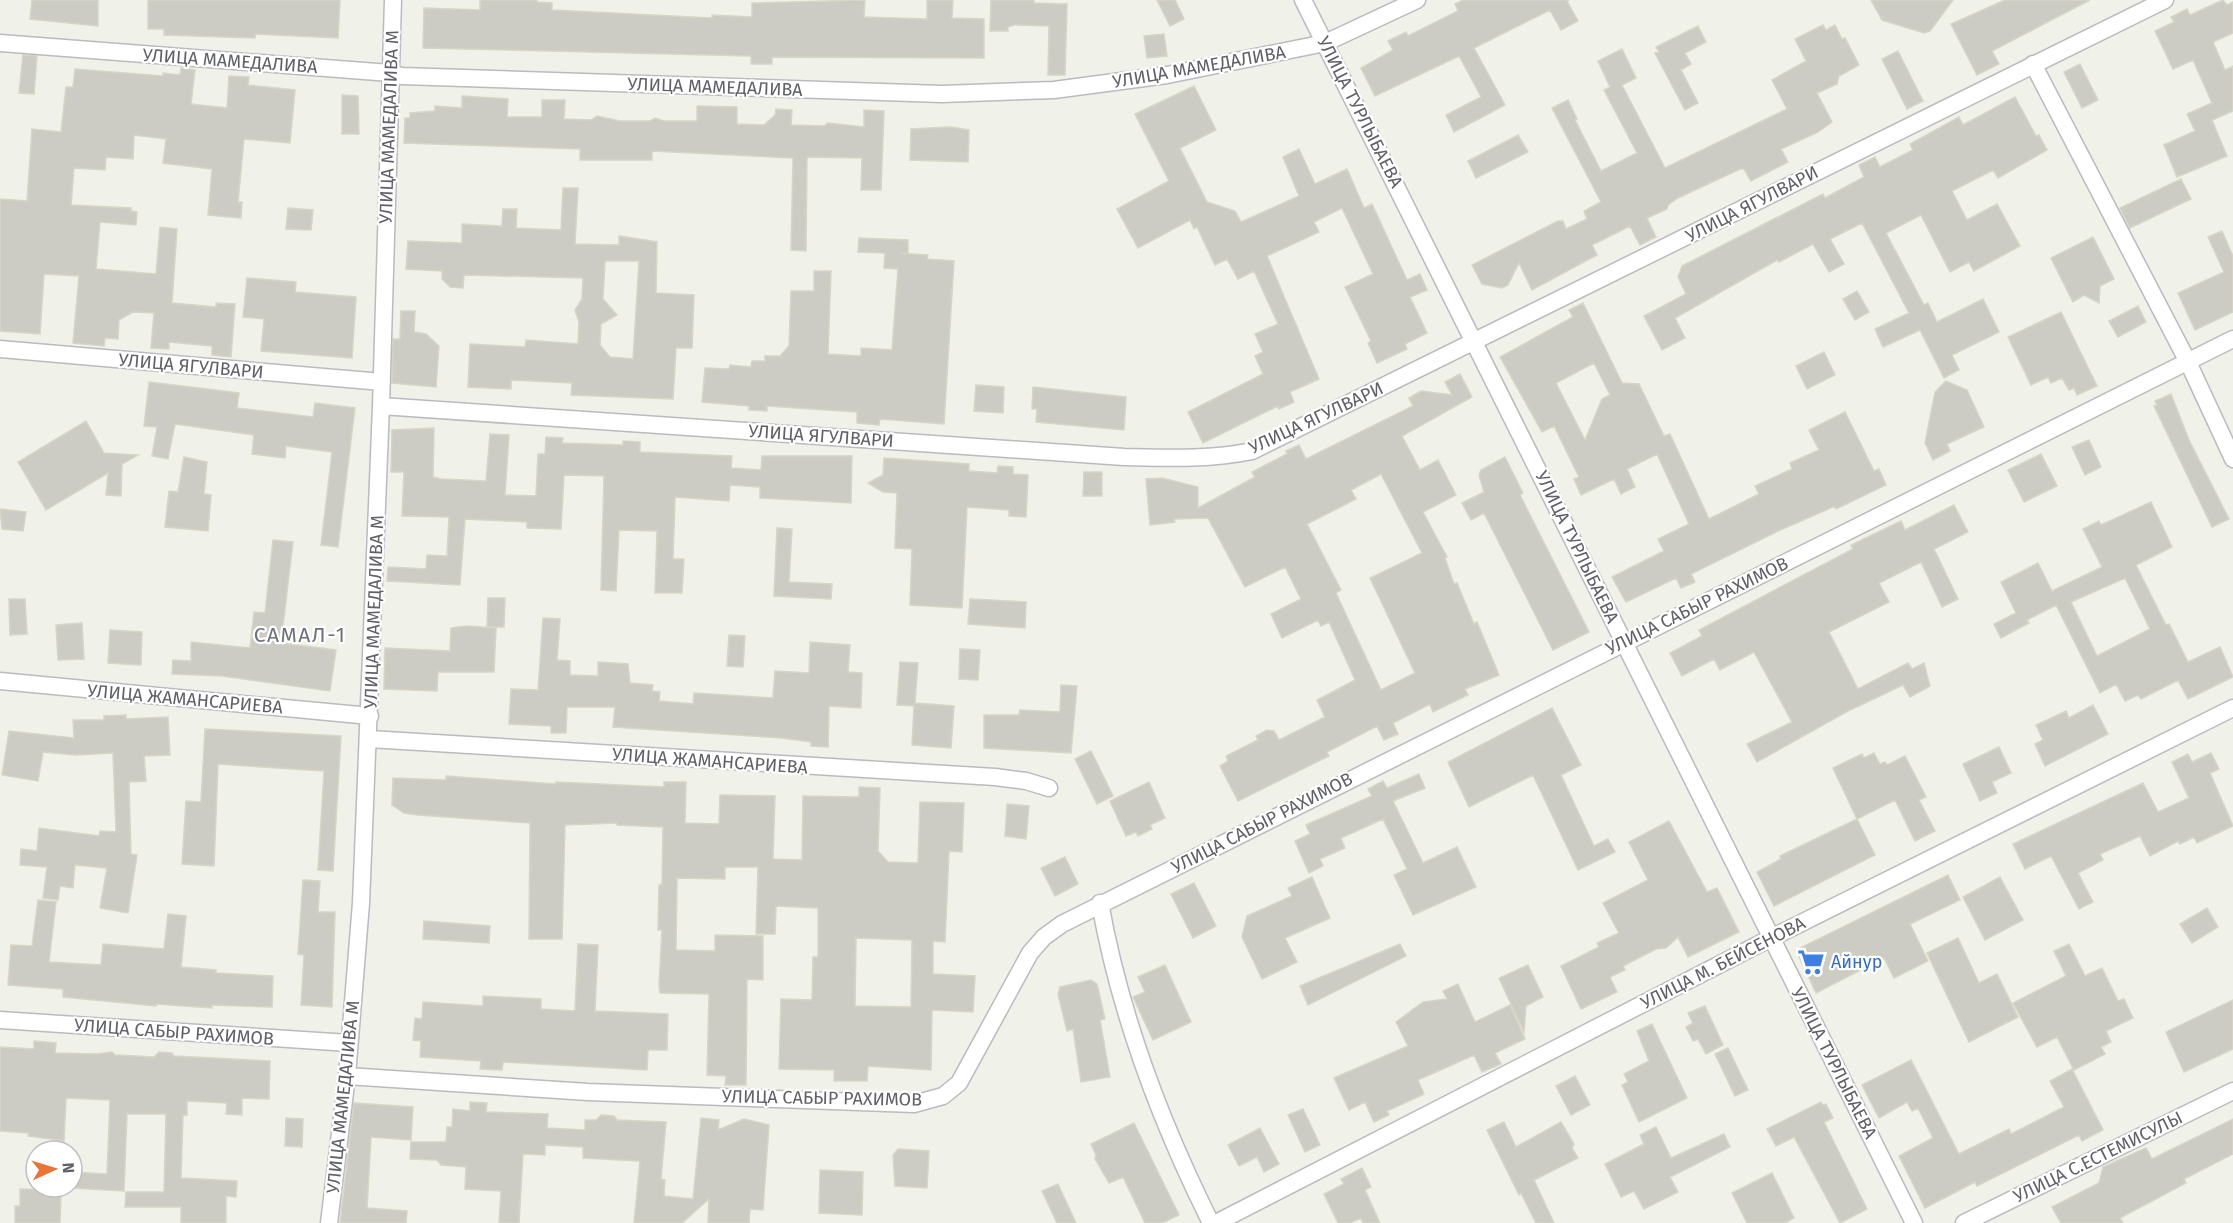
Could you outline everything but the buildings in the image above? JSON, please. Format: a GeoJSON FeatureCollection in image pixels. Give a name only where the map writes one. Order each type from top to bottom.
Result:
{"type":"FeatureCollection","features":[{"type":"Feature","properties":{"kind":"street","name":"УЛИЦА МАМЕДАЛИВА М"},"geometry":{"type":"LineString","coordinates":[[329,1223],[346,1076],[361,903],[382,382],[393,0]]}},
{"type":"Feature","properties":{"kind":"street","name":"УЛИЦА ТУРЛЫБАЕВА"},"geometry":{"type":"LineString","coordinates":[[1303,0],[1476,341],[1914,1223]]}},
{"type":"Feature","properties":{"kind":"street","name":"УЛИЦА МАМЕДАЛИВА"},"geometry":{"type":"LineString","coordinates":[[0,43],[390,73],[402,76],[942,94],[1054,90],[1156,76],[1325,43],[1417,0]]}},
{"type":"Feature","properties":{"kind":"street","name":"УЛИЦА ЯГУЛВАРИ"},"geometry":{"type":"LineString","coordinates":[[381,406],[1124,457],[1224,457],[1252,451],[2165,0]]}},
{"type":"Feature","properties":{"kind":"street"},"geometry":{"type":"LineString","coordinates":[[2033,64],[2188,362],[2233,459]]}},
{"type":"Feature","properties":{"kind":"street","name":"УЛИЦА САБЫР РАХИМОВ"},"geometry":{"type":"LineString","coordinates":[[346,1076],[588,1092],[914,1104],[943,1096],[959,1083],[1030,953],[1062,924],[1100,903],[2233,339]]}},
{"type":"Feature","properties":{"kind":"street","name":"УЛИЦА ЯГУЛВАРИ"},"geometry":{"type":"LineString","coordinates":[[0,349],[382,382]]}},
{"type":"Feature","properties":{"kind":"street","name":"УЛИЦА ЖАМАНСАРИЕВА"},"geometry":{"type":"LineString","coordinates":[[0,681],[370,716]]}},
{"type":"Feature","properties":{"kind":"street","name":"УЛИЦА М. БЕЙСЕНОВА"},"geometry":{"type":"LineString","coordinates":[[1216,1223],[1771,939],[2233,708]]}},
{"type":"Feature","properties":{"kind":"street","name":"УЛИЦА ЖАМАНСАРИЕВА"},"geometry":{"type":"LineString","coordinates":[[369,739],[995,777],[1026,781],[1049,788]]}},
{"type":"Feature","properties":{"kind":"street"},"geometry":{"type":"LineString","coordinates":[[1100,903],[1106,936],[1138,1055],[1173,1147],[1211,1223]]}},
{"type":"Feature","properties":{"kind":"street","name":"УЛИЦА САБЫР РАХИМОВ"},"geometry":{"type":"LineString","coordinates":[[0,1020],[349,1043]]}},
{"type":"Feature","properties":{"kind":"street","name":"УЛИЦА С.ЕСТЕМИСУЛЫ"},"geometry":{"type":"LineString","coordinates":[[1964,1223],[2233,1091]]}},
{"type":"Feature","properties":{"kind":"place","name":"Айнур"},"geometry":{"type":"Point","coordinates":[1811,962]}},
{"type":"Feature","properties":{"kind":"district","name":"САМАЛ-1"},"geometry":{"type":"Point","coordinates":[300,635]}}]}
